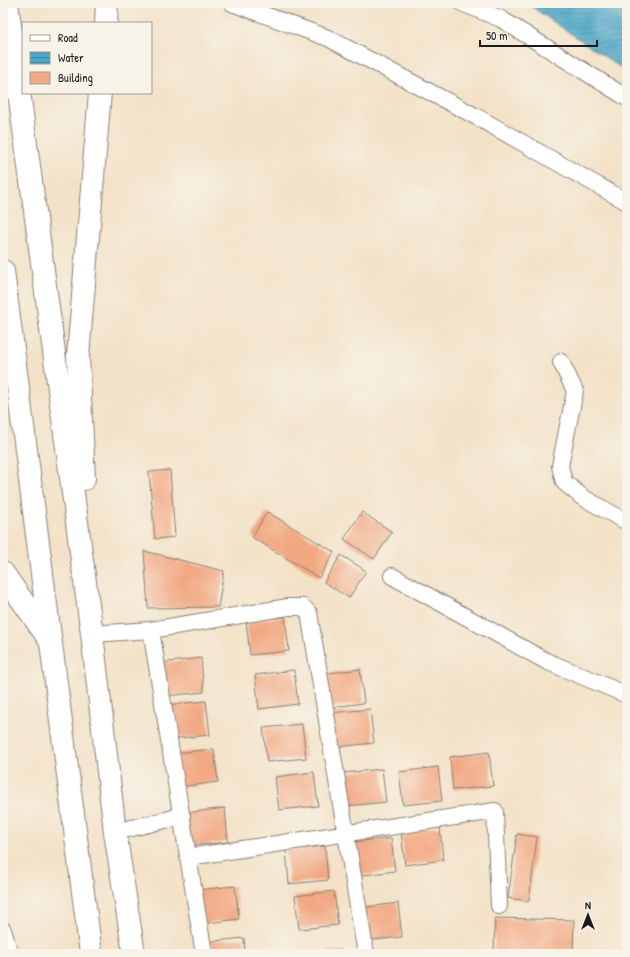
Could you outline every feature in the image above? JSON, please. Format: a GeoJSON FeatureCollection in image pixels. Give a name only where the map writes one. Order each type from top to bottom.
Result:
{"type":"FeatureCollection","features":[{"type":"Feature","properties":{"kind":"highway"},"geometry":{"type":"LineString","coordinates":[[7,3],[92,634],[115,832],[134,954]]}},
{"type":"Feature","properties":{"kind":"highway"},"geometry":{"type":"LineString","coordinates":[[106,22],[107,3]]}},
{"type":"Feature","properties":{"kind":"highway"},"geometry":{"type":"LineString","coordinates":[[92,634],[78,356],[100,94]]}},
{"type":"Feature","properties":{"kind":"highway"},"geometry":{"type":"LineString","coordinates":[[3,271],[92,954]]}},
{"type":"Feature","properties":{"kind":"highway"},"geometry":{"type":"LineString","coordinates":[[3,573],[51,642]]}},
{"type":"Feature","properties":{"kind":"street"},"geometry":{"type":"LineString","coordinates":[[232,3],[328,38],[477,117],[627,202]]}},
{"type":"Feature","properties":{"kind":"street"},"geometry":{"type":"LineString","coordinates":[[462,3],[501,19],[627,98]]}},
{"type":"Feature","properties":{"kind":"street"},"geometry":{"type":"LineString","coordinates":[[561,362],[575,391],[560,466],[564,482],[582,497],[627,522]]}},
{"type":"Feature","properties":{"kind":"street"},"geometry":{"type":"LineString","coordinates":[[392,576],[546,661],[627,694]]}},
{"type":"Feature","properties":{"kind":"street"},"geometry":{"type":"LineString","coordinates":[[92,634],[151,630],[288,607],[303,607],[309,613],[366,954]]}},
{"type":"Feature","properties":{"kind":"street"},"geometry":{"type":"LineString","coordinates":[[151,630],[204,954]]}},
{"type":"Feature","properties":{"kind":"street"},"geometry":{"type":"LineString","coordinates":[[189,857],[495,811],[499,906]]}},
{"type":"Feature","properties":{"kind":"street"},"geometry":{"type":"LineString","coordinates":[[115,832],[182,816]]}},
{"type":"Feature","properties":{"kind":"street"},"geometry":{"type":"LineString","coordinates":[[3,930],[10,954]]}},
{"type":"Feature","properties":{"kind":"water"},"geometry":{"type":"Polygon","coordinates":[[[526,3],[627,3],[627,72],[526,3]]]}},
{"type":"Feature","properties":{"kind":"building"},"geometry":{"type":"Polygon","coordinates":[[[170,470],[175,537],[155,539],[149,472],[170,470]]]}},
{"type":"Feature","properties":{"kind":"building"},"geometry":{"type":"Polygon","coordinates":[[[267,512],[334,552],[319,578],[252,537],[267,512]]]}},
{"type":"Feature","properties":{"kind":"building"},"geometry":{"type":"Polygon","coordinates":[[[362,512],[392,532],[374,559],[344,539],[362,512]]]}},
{"type":"Feature","properties":{"kind":"building"},"geometry":{"type":"Polygon","coordinates":[[[144,551],[224,571],[218,607],[148,608],[144,551]]]}},
{"type":"Feature","properties":{"kind":"building"},"geometry":{"type":"Polygon","coordinates":[[[341,555],[366,571],[349,598],[324,582],[341,555]]]}},
{"type":"Feature","properties":{"kind":"building"},"geometry":{"type":"Polygon","coordinates":[[[285,617],[289,651],[250,655],[246,621],[285,617]]]}},
{"type":"Feature","properties":{"kind":"building"},"geometry":{"type":"Polygon","coordinates":[[[201,658],[204,692],[166,696],[162,663],[201,658]]]}},
{"type":"Feature","properties":{"kind":"building"},"geometry":{"type":"Polygon","coordinates":[[[360,669],[364,703],[325,708],[321,674],[360,669]]]}},
{"type":"Feature","properties":{"kind":"building"},"geometry":{"type":"Polygon","coordinates":[[[294,670],[298,704],[259,709],[255,675],[294,670]]]}},
{"type":"Feature","properties":{"kind":"building"},"geometry":{"type":"Polygon","coordinates":[[[206,701],[210,735],[171,739],[167,705],[206,701]]]}},
{"type":"Feature","properties":{"kind":"building"},"geometry":{"type":"Polygon","coordinates":[[[370,709],[374,743],[335,747],[331,713],[370,709]]]}},
{"type":"Feature","properties":{"kind":"building"},"geometry":{"type":"Polygon","coordinates":[[[302,724],[306,758],[267,762],[263,728],[302,724]]]}},
{"type":"Feature","properties":{"kind":"building"},"geometry":{"type":"Polygon","coordinates":[[[214,749],[218,782],[179,787],[175,753],[214,749]]]}},
{"type":"Feature","properties":{"kind":"building"},"geometry":{"type":"Polygon","coordinates":[[[489,752],[493,786],[453,790],[450,757],[489,752]]]}},
{"type":"Feature","properties":{"kind":"building"},"geometry":{"type":"Polygon","coordinates":[[[438,767],[442,801],[403,805],[399,772],[438,767]]]}},
{"type":"Feature","properties":{"kind":"building"},"geometry":{"type":"Polygon","coordinates":[[[382,769],[386,802],[346,806],[343,773],[382,769]]]}},
{"type":"Feature","properties":{"kind":"building"},"geometry":{"type":"Polygon","coordinates":[[[314,772],[318,806],[279,810],[275,777],[314,772]]]}},
{"type":"Feature","properties":{"kind":"building"},"geometry":{"type":"Polygon","coordinates":[[[225,808],[228,842],[189,846],[185,813],[225,808]]]}},
{"type":"Feature","properties":{"kind":"building"},"geometry":{"type":"Polygon","coordinates":[[[440,827],[443,860],[405,865],[401,831],[440,827]]]}},
{"type":"Feature","properties":{"kind":"building"},"geometry":{"type":"Polygon","coordinates":[[[517,834],[537,837],[529,901],[508,898],[517,834]]]}},
{"type":"Feature","properties":{"kind":"building"},"geometry":{"type":"Polygon","coordinates":[[[391,838],[395,871],[356,876],[352,842],[391,838]]]}},
{"type":"Feature","properties":{"kind":"building"},"geometry":{"type":"Polygon","coordinates":[[[325,846],[328,880],[289,884],[286,850],[325,846]]]}},
{"type":"Feature","properties":{"kind":"building"},"geometry":{"type":"Polygon","coordinates":[[[235,886],[239,919],[200,924],[196,890],[235,886]]]}},
{"type":"Feature","properties":{"kind":"building"},"geometry":{"type":"Polygon","coordinates":[[[334,891],[338,925],[299,929],[295,896],[334,891]]]}},
{"type":"Feature","properties":{"kind":"building"},"geometry":{"type":"Polygon","coordinates":[[[398,903],[402,937],[363,941],[359,908],[398,903]]]}},
{"type":"Feature","properties":{"kind":"building"},"geometry":{"type":"Polygon","coordinates":[[[495,918],[574,920],[573,954],[494,953],[495,918]]]}},
{"type":"Feature","properties":{"kind":"building"},"geometry":{"type":"Polygon","coordinates":[[[244,938],[245,954],[206,954],[204,942],[244,938]]]}},
{"type":"Feature","properties":{"kind":"building"},"geometry":{"type":"Polygon","coordinates":[[[341,950],[341,954],[309,954],[309,953],[341,950]]]}}]}
